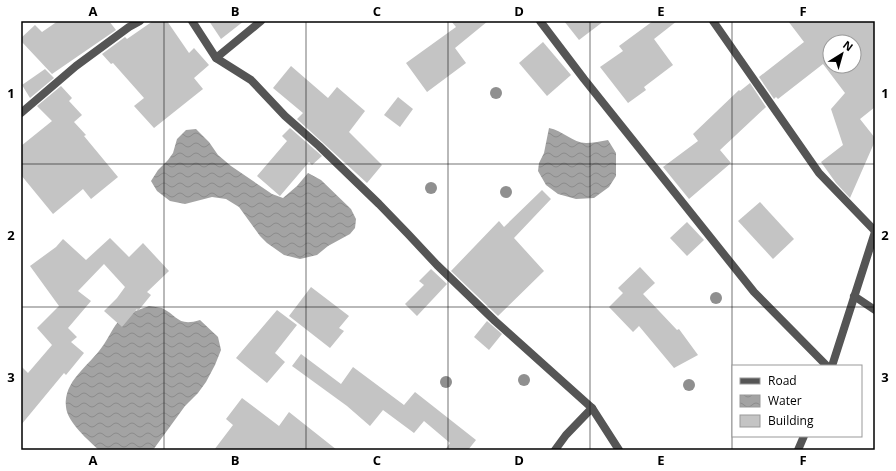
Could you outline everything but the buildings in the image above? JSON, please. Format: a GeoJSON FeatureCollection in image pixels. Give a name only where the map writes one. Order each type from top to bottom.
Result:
{"type":"FeatureCollection","features":[{"type":"Feature","properties":{"kind":"street"},"geometry":{"type":"LineString","coordinates":[[21,113],[76,66],[129,27],[140,21]]}},
{"type":"Feature","properties":{"kind":"street"},"geometry":{"type":"LineString","coordinates":[[192,21],[216,58],[251,80],[285,116],[319,146],[379,204],[436,265],[495,321],[592,408],[619,450]]}},
{"type":"Feature","properties":{"kind":"street"},"geometry":{"type":"LineString","coordinates":[[216,58],[261,21]]}},
{"type":"Feature","properties":{"kind":"street"},"geometry":{"type":"LineString","coordinates":[[540,21],[584,79],[754,292],[826,365]]}},
{"type":"Feature","properties":{"kind":"street"},"geometry":{"type":"LineString","coordinates":[[713,21],[819,173],[875,232],[832,365]]}},
{"type":"Feature","properties":{"kind":"street"},"geometry":{"type":"LineString","coordinates":[[854,296],[875,310]]}},
{"type":"Feature","properties":{"kind":"street"},"geometry":{"type":"LineString","coordinates":[[555,450],[566,435],[592,408]]}},
{"type":"Feature","properties":{"kind":"street"},"geometry":{"type":"LineString","coordinates":[[798,450],[804,437]]}},
{"type":"Feature","properties":{"kind":"water"},"geometry":{"type":"Polygon","coordinates":[[[549,128],[581,142],[591,143],[608,140],[616,153],[616,176],[609,187],[594,198],[576,199],[558,194],[546,185],[538,171],[539,163],[544,153],[549,128]]]}},
{"type":"Feature","properties":{"kind":"water"},"geometry":{"type":"Polygon","coordinates":[[[196,129],[209,142],[218,155],[231,166],[272,194],[283,198],[297,186],[308,173],[321,180],[351,209],[356,219],[355,228],[350,234],[328,246],[317,255],[300,259],[284,255],[267,243],[260,236],[239,207],[226,199],[212,197],[185,204],[170,201],[157,191],[151,181],[158,170],[173,153],[177,139],[186,130],[196,129]]]}},
{"type":"Feature","properties":{"kind":"water"},"geometry":{"type":"Polygon","coordinates":[[[149,306],[162,308],[179,320],[193,322],[200,320],[218,337],[221,350],[206,382],[198,393],[185,406],[153,450],[99,450],[79,431],[67,413],[66,398],[69,389],[78,374],[97,354],[118,322],[126,315],[149,306]]]}}]}
